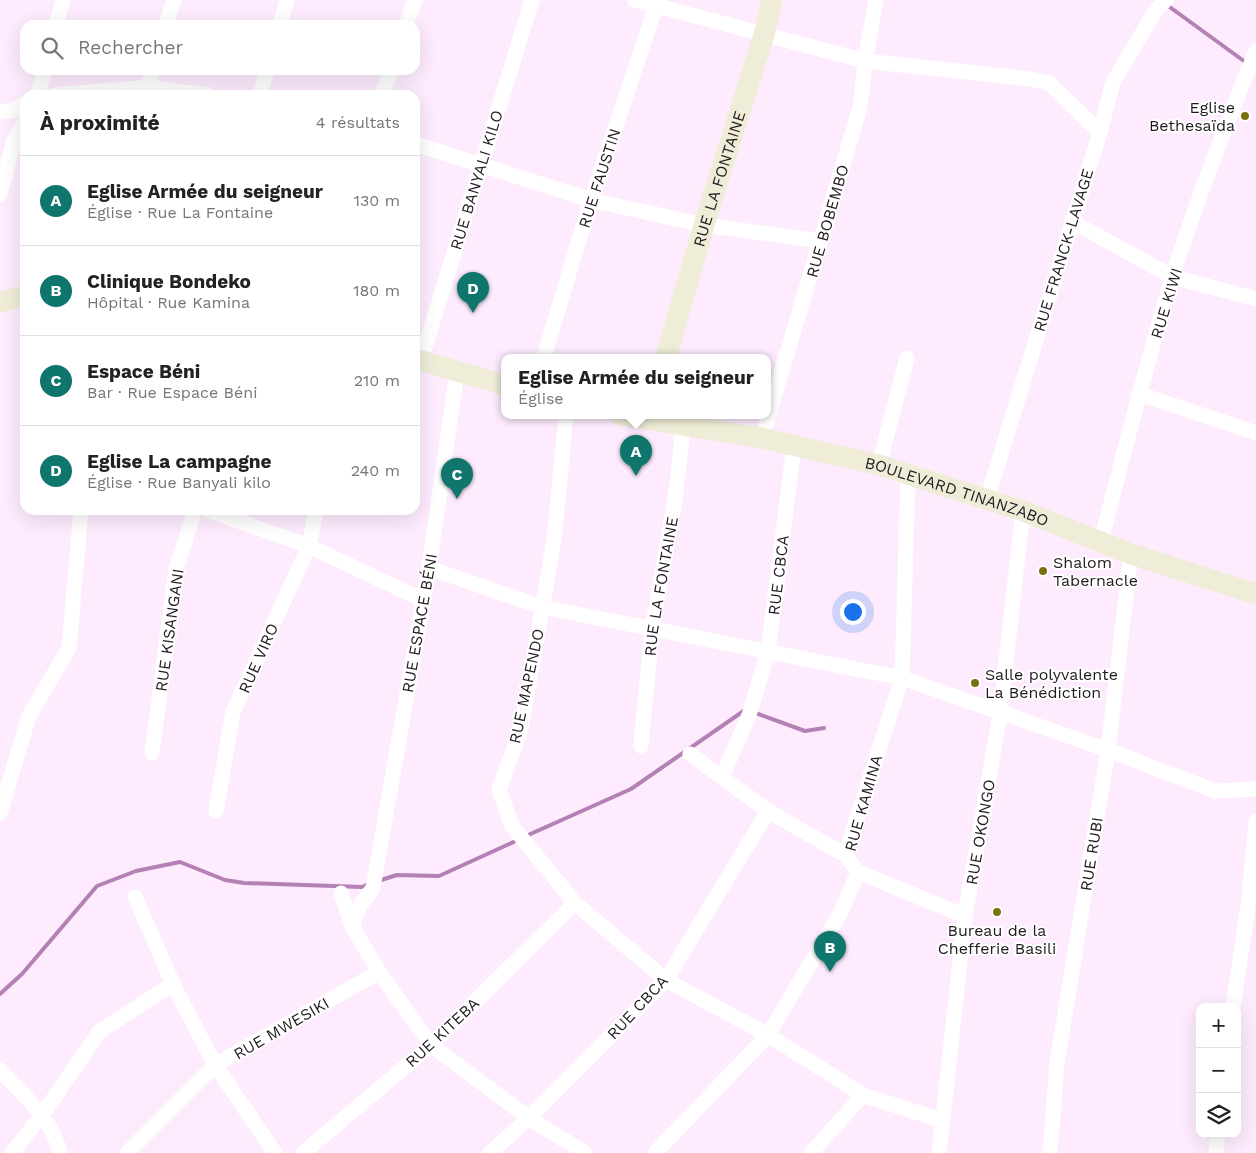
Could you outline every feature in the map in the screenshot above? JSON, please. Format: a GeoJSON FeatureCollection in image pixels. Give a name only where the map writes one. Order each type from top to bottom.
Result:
{"type":"FeatureCollection","features":[{"type":"Feature","properties":{"kind":"street"},"geometry":{"type":"LineString","coordinates":[[57,20],[63,0]]}},
{"type":"Feature","properties":{"kind":"street"},"geometry":{"type":"LineString","coordinates":[[168,20],[174,0]]}},
{"type":"Feature","properties":{"kind":"street"},"geometry":{"type":"LineString","coordinates":[[281,20],[287,0]]}},
{"type":"Feature","properties":{"kind":"street"},"geometry":{"type":"LineString","coordinates":[[408,20],[415,0]]}},
{"type":"Feature","properties":{"kind":"street","name":"RUE BANYALI KILO"},"geometry":{"type":"LineString","coordinates":[[420,354],[532,0]]}},
{"type":"Feature","properties":{"kind":"street"},"geometry":{"type":"LineString","coordinates":[[635,0],[657,3],[764,35],[865,61],[1031,79],[1049,83],[1100,132]]}},
{"type":"Feature","properties":{"kind":"street","name":"RUE LA FONTAINE"},"geometry":{"type":"LineString","coordinates":[[667,354],[704,225],[764,35],[772,0]]}},
{"type":"Feature","properties":{"kind":"street","name":"RUE BOBEMBO"},"geometry":{"type":"LineString","coordinates":[[771,408],[860,107],[865,61],[876,0]]}},
{"type":"Feature","properties":{"kind":"street","name":"RUE FAUSTIN"},"geometry":{"type":"LineString","coordinates":[[545,354],[591,200],[657,3]]}},
{"type":"Feature","properties":{"kind":"street","name":"RUE FRANCK-LAVAGE"},"geometry":{"type":"LineString","coordinates":[[987,499],[1071,221],[1100,132],[1112,82],[1161,5]]}},
{"type":"Feature","properties":{"kind":"street","name":"RUE KIWI"},"geometry":{"type":"LineString","coordinates":[[1101,541],[1139,394],[1173,277],[1234,102],[1255,53]]}},
{"type":"Feature","properties":{"kind":"street"},"geometry":{"type":"LineString","coordinates":[[39,90],[44,75]]}},
{"type":"Feature","properties":{"kind":"street"},"geometry":{"type":"LineString","coordinates":[[147,90],[152,75]]}},
{"type":"Feature","properties":{"kind":"street"},"geometry":{"type":"LineString","coordinates":[[261,90],[266,75]]}},
{"type":"Feature","properties":{"kind":"street"},"geometry":{"type":"LineString","coordinates":[[384,90],[389,75]]}},
{"type":"Feature","properties":{"kind":"street"},"geometry":{"type":"LineString","coordinates":[[0,112],[14,110],[20,107]]}},
{"type":"Feature","properties":{"kind":"street"},"geometry":{"type":"LineString","coordinates":[[0,195],[14,140],[20,129]]}},
{"type":"Feature","properties":{"kind":"street"},"geometry":{"type":"LineString","coordinates":[[420,146],[591,200],[704,225],[821,241]]}},
{"type":"Feature","properties":{"kind":"street"},"geometry":{"type":"LineString","coordinates":[[1071,221],[1173,277],[1256,299]]}},
{"type":"Feature","properties":{"kind":"street"},"geometry":{"type":"LineString","coordinates":[[0,302],[20,297]]}},
{"type":"Feature","properties":{"kind":"street"},"geometry":{"type":"LineString","coordinates":[[879,465],[907,358]]}},
{"type":"Feature","properties":{"kind":"street"},"geometry":{"type":"LineString","coordinates":[[420,361],[501,384]]}},
{"type":"Feature","properties":{"kind":"street","name":"RUE ESPACE BÉNI"},"geometry":{"type":"LineString","coordinates":[[352,926],[361,904],[373,888],[429,568],[457,372]]}},
{"type":"Feature","properties":{"kind":"street"},"geometry":{"type":"LineString","coordinates":[[1139,394],[1256,433]]}},
{"type":"Feature","properties":{"kind":"street","name":"RUE MAPENDO"},"geometry":{"type":"LineString","coordinates":[[566,419],[554,540],[521,728],[499,790],[516,832],[575,904],[666,980],[768,1035],[863,1095],[941,1120]]}},
{"type":"Feature","properties":{"kind":"street","name":"BOULEVARD TINANZABO"},"geometry":{"type":"LineString","coordinates":[[656,419],[683,427],[762,438],[879,465],[1023,510],[1131,554],[1256,594]]}},
{"type":"Feature","properties":{"kind":"street","name":"RUE BOBEMBO"},"geometry":{"type":"LineString","coordinates":[[762,438],[768,419]]}},
{"type":"Feature","properties":{"kind":"street","name":"RUE LA FONTAINE"},"geometry":{"type":"LineString","coordinates":[[641,746],[652,630],[675,500],[683,427]]}},
{"type":"Feature","properties":{"kind":"street","name":"RUE CBCA"},"geometry":{"type":"LineString","coordinates":[[722,777],[751,708],[768,652],[794,446]]}},
{"type":"Feature","properties":{"kind":"street","name":"RUE KAMINA"},"geometry":{"type":"LineString","coordinates":[[655,1153],[768,1035],[841,912],[858,872],[845,855],[902,678],[908,474]]}},
{"type":"Feature","properties":{"kind":"street","name":"RUE OKONGO"},"geometry":{"type":"LineString","coordinates":[[939,1153],[941,1120],[965,916],[1000,714],[1023,510]]}},
{"type":"Feature","properties":{"kind":"street"},"geometry":{"type":"LineString","coordinates":[[0,813],[29,716],[70,648],[81,515]]}},
{"type":"Feature","properties":{"kind":"street","name":"RUE KISANGANI"},"geometry":{"type":"LineString","coordinates":[[152,753],[176,569],[193,515]]}},
{"type":"Feature","properties":{"kind":"street"},"geometry":{"type":"LineString","coordinates":[[221,515],[309,546],[423,600]]}},
{"type":"Feature","properties":{"kind":"street","name":"RUE VIRO"},"geometry":{"type":"LineString","coordinates":[[216,811],[233,712],[309,546],[315,515]]}},
{"type":"Feature","properties":{"kind":"street","name":"RUE RUBI"},"geometry":{"type":"LineString","coordinates":[[1050,1153],[1057,1063],[1108,750],[1131,554]]}},
{"type":"Feature","properties":{"kind":"street"},"geometry":{"type":"LineString","coordinates":[[429,568],[542,608],[902,678],[1000,714],[1108,750],[1215,791],[1256,789]]}},
{"type":"Feature","properties":{"kind":"street"},"geometry":{"type":"LineString","coordinates":[[690,754],[768,811],[845,855]]}},
{"type":"Feature","properties":{"kind":"street","name":"RUE CBCA"},"geometry":{"type":"LineString","coordinates":[[490,1153],[528,1118],[666,980],[768,811]]}},
{"type":"Feature","properties":{"kind":"street"},"geometry":{"type":"LineString","coordinates":[[1234,1003],[1249,899],[1256,821]]}},
{"type":"Feature","properties":{"kind":"street"},"geometry":{"type":"LineString","coordinates":[[858,872],[965,916]]}},
{"type":"Feature","properties":{"kind":"street"},"geometry":{"type":"LineString","coordinates":[[341,893],[352,926],[379,972],[430,1045],[528,1118],[585,1153]]}},
{"type":"Feature","properties":{"kind":"street"},"geometry":{"type":"LineString","coordinates":[[135,897],[173,984],[215,1065],[275,1153]]}},
{"type":"Feature","properties":{"kind":"street","name":"RUE KITEBA"},"geometry":{"type":"LineString","coordinates":[[303,1153],[430,1045],[575,904]]}},
{"type":"Feature","properties":{"kind":"street","name":"RUE MWESIKI"},"geometry":{"type":"LineString","coordinates":[[126,1153],[215,1065],[379,972]]}},
{"type":"Feature","properties":{"kind":"street"},"geometry":{"type":"LineString","coordinates":[[12,1153],[42,1115],[100,1031],[173,984]]}},
{"type":"Feature","properties":{"kind":"street"},"geometry":{"type":"LineString","coordinates":[[0,1070],[42,1115],[57,1138],[60,1153]]}},
{"type":"Feature","properties":{"kind":"street"},"geometry":{"type":"LineString","coordinates":[[811,1153],[863,1095]]}},
{"type":"Feature","properties":{"kind":"street"},"geometry":{"type":"LineString","coordinates":[[1216,1153],[1218,1138]]}},
{"type":"Feature","properties":{"kind":"waterway"},"geometry":{"type":"LineString","coordinates":[[1167,5],[1248,64]]}},
{"type":"Feature","properties":{"kind":"waterway"},"geometry":{"type":"LineString","coordinates":[[526,836],[631,789],[745,710]]}},
{"type":"Feature","properties":{"kind":"waterway"},"geometry":{"type":"LineString","coordinates":[[753,712],[805,731],[824,728]]}},
{"type":"Feature","properties":{"kind":"waterway"},"geometry":{"type":"LineString","coordinates":[[378,881],[397,875],[439,876],[518,840]]}},
{"type":"Feature","properties":{"kind":"waterway"},"geometry":{"type":"LineString","coordinates":[[0,994],[22,974],[97,886],[136,871],[180,862],[225,880],[244,883],[362,887],[369,884]]}},
{"type":"Feature","properties":{"kind":"place","name":"Eglise Bethesaïda"},"geometry":{"type":"Point","coordinates":[1245,116]}},
{"type":"Feature","properties":{"kind":"place","name":"Eglise La campagne"},"geometry":{"type":"Point","coordinates":[473,313]}},
{"type":"Feature","properties":{"kind":"place","name":"Eglise Armée du seigneur"},"geometry":{"type":"Point","coordinates":[636,476]}},
{"type":"Feature","properties":{"kind":"place","name":"Espace Béni"},"geometry":{"type":"Point","coordinates":[457,499]}},
{"type":"Feature","properties":{"kind":"place","name":"Shalom Tabernacle"},"geometry":{"type":"Point","coordinates":[1043,571]}},
{"type":"Feature","properties":{"kind":"place","name":"Salle polyvalente La Bénédiction"},"geometry":{"type":"Point","coordinates":[975,683]}},
{"type":"Feature","properties":{"kind":"place","name":"Bureau de la Chefferie Basili"},"geometry":{"type":"Point","coordinates":[997,912]}},
{"type":"Feature","properties":{"kind":"place","name":"Clinique Bondeko"},"geometry":{"type":"Point","coordinates":[830,972]}}]}
